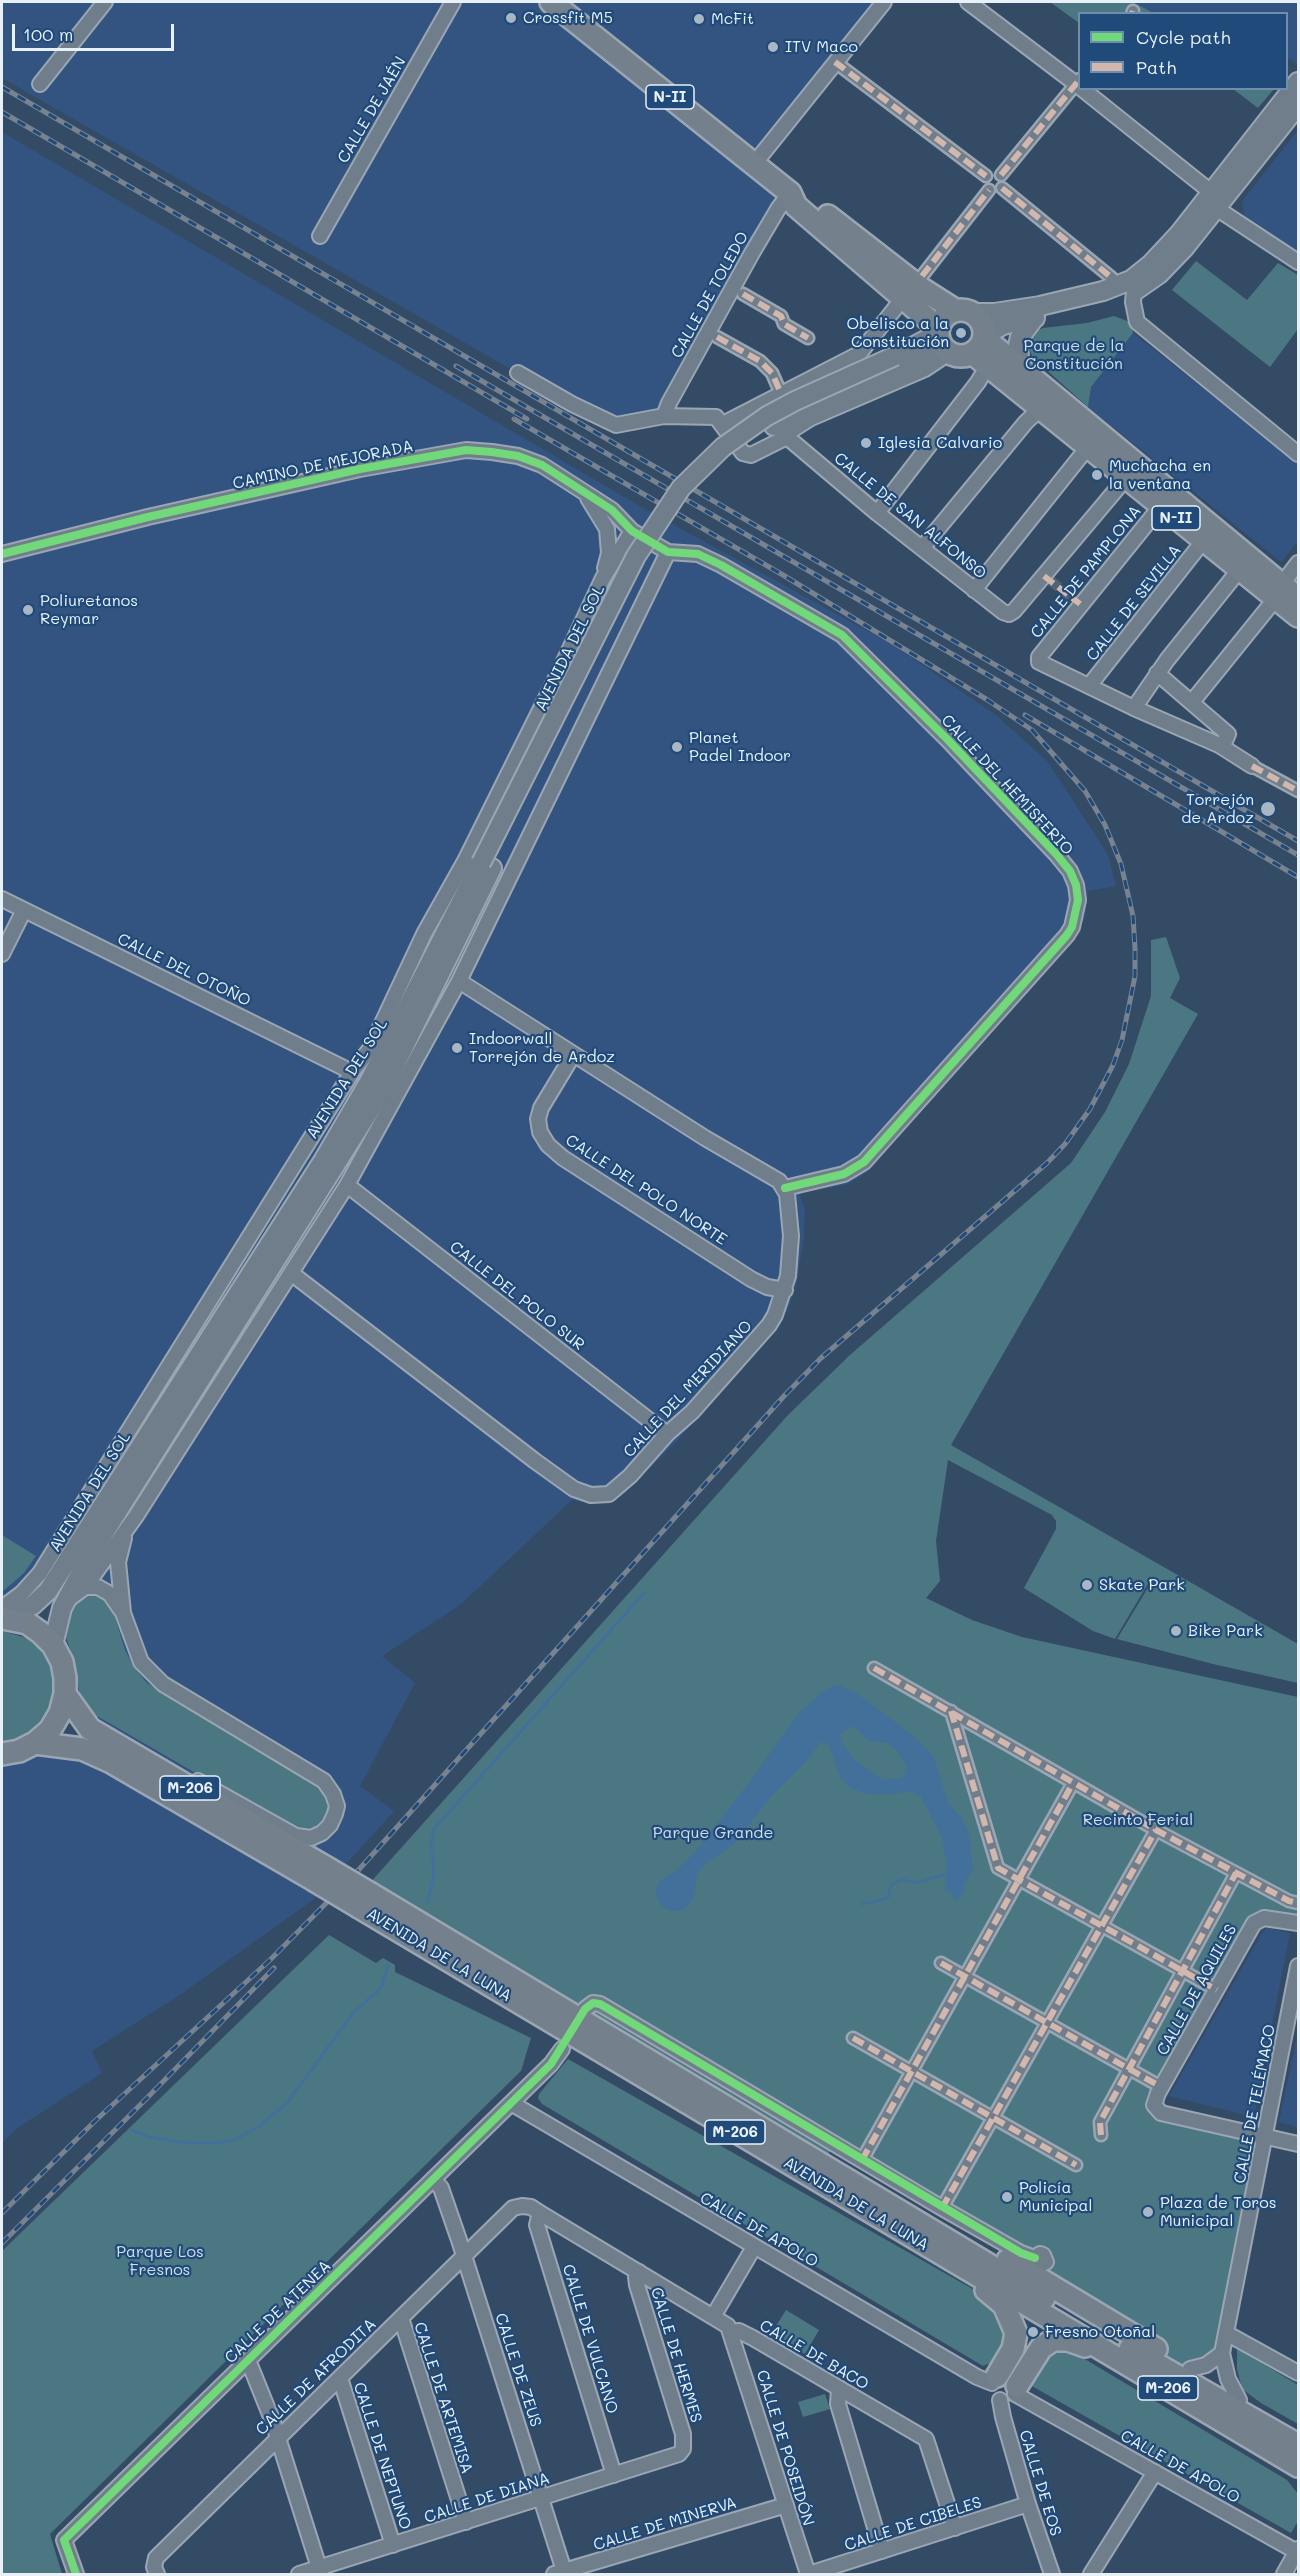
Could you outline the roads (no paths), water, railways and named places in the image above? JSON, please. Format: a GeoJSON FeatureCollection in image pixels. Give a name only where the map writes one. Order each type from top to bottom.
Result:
{"type":"FeatureCollection","features":[{"type":"Feature","properties":{"kind":"main road","name":"N-II"},"geometry":{"type":"LineString","coordinates":[[550,2],[790,193],[803,196],[922,289],[982,323],[981,348],[1040,409],[1240,569],[1279,591],[1299,598]]}},
{"type":"Feature","properties":{"kind":"main road"},"geometry":{"type":"LineString","coordinates":[[1299,82],[1213,200],[1173,260],[1159,274],[1121,298],[1003,325],[981,348],[957,356],[942,341],[941,319],[964,312],[994,313],[1040,306],[1103,291],[1131,280],[1213,200],[1299,105]]}},
{"type":"Feature","properties":{"kind":"main road","name":"N-II"},"geometry":{"type":"LineString","coordinates":[[790,193],[796,206],[904,297],[942,341]]}},
{"type":"Feature","properties":{"kind":"main road"},"geometry":{"type":"LineString","coordinates":[[1020,367],[1020,337],[1035,317]]}},
{"type":"Feature","properties":{"kind":"main road","name":"AVENIDA DEL SOL"},"geometry":{"type":"LineString","coordinates":[[53,1645],[56,1625],[65,1602],[92,1552],[383,1089],[487,865],[636,555],[681,488],[723,447],[767,416],[795,401],[942,341]]}},
{"type":"Feature","properties":{"kind":"main road","name":"N-II"},"geometry":{"type":"LineString","coordinates":[[981,348],[1020,367],[1279,591],[1299,616]]}},
{"type":"Feature","properties":{"kind":"main road","name":"AVENIDA DEL SOL"},"geometry":{"type":"LineString","coordinates":[[4,1615],[33,1605],[48,1592],[323,1161],[369,1082],[465,893],[487,865]]}},
{"type":"Feature","properties":{"kind":"main road","name":"M-206"},"geometry":{"type":"LineString","coordinates":[[2,1754],[19,1751],[35,1743],[50,1730],[60,1713],[65,1694],[62,1662],[53,1645],[27,1623],[4,1615]]}},
{"type":"Feature","properties":{"kind":"main road","name":"AVENIDA DE LA LUNA"},"geometry":{"type":"LineString","coordinates":[[65,1694],[90,1729],[320,1874],[844,2188],[1112,2355],[1292,2452]]}},
{"type":"Feature","properties":{"kind":"main road","name":"AVENIDA DE LA LUNA"},"geometry":{"type":"LineString","coordinates":[[35,1743],[82,1749],[111,1762],[320,1874]]}},
{"type":"Feature","properties":{"kind":"main road"},"geometry":{"type":"LineString","coordinates":[[844,2188],[929,2219],[1036,2266],[1239,2400],[1292,2452]]}},
{"type":"Feature","properties":{"kind":"main road"},"geometry":{"type":"LineString","coordinates":[[844,2188],[912,2247],[981,2286],[1004,2305],[1016,2333],[1012,2349],[994,2380]]}},
{"type":"Feature","properties":{"kind":"main road","name":"AVENIDA DE LA LUNA"},"geometry":{"type":"LineString","coordinates":[[844,2188],[1119,2343],[1292,2452]]}},
{"type":"Feature","properties":{"kind":"main road"},"geometry":{"type":"LineString","coordinates":[[1016,2390],[1041,2348],[1053,2340],[1068,2340],[1112,2355]]}},
{"type":"Feature","properties":{"kind":"street"},"geometry":{"type":"LineString","coordinates":[[40,84],[105,2]]}},
{"type":"Feature","properties":{"kind":"street","name":"CALLE DE JAÉN"},"geometry":{"type":"LineString","coordinates":[[320,236],[453,2]]}},
{"type":"Feature","properties":{"kind":"street"},"geometry":{"type":"LineString","coordinates":[[754,164],[884,2]]}},
{"type":"Feature","properties":{"kind":"street"},"geometry":{"type":"LineString","coordinates":[[968,2],[1078,84]]}},
{"type":"Feature","properties":{"kind":"street"},"geometry":{"type":"LineString","coordinates":[[835,62],[987,176]]}},
{"type":"Feature","properties":{"kind":"street"},"geometry":{"type":"LineString","coordinates":[[1001,175],[1078,86]]}},
{"type":"Feature","properties":{"kind":"street"},"geometry":{"type":"LineString","coordinates":[[1085,90],[1213,200],[1299,262]]}},
{"type":"Feature","properties":{"kind":"street"},"geometry":{"type":"LineString","coordinates":[[995,172],[1001,175],[1004,183],[1002,188],[994,192],[989,190],[985,185],[987,176],[995,172]]}},
{"type":"Feature","properties":{"kind":"street"},"geometry":{"type":"LineString","coordinates":[[1002,188],[1112,278]]}},
{"type":"Feature","properties":{"kind":"street"},"geometry":{"type":"LineString","coordinates":[[922,276],[989,190]]}},
{"type":"Feature","properties":{"kind":"street","name":"CALLE DE TOLEDO"},"geometry":{"type":"LineString","coordinates":[[664,416],[752,253],[790,193]]}},
{"type":"Feature","properties":{"kind":"street"},"geometry":{"type":"LineString","coordinates":[[1134,291],[1133,303],[1137,322],[1299,454]]}},
{"type":"Feature","properties":{"kind":"street"},"geometry":{"type":"LineString","coordinates":[[743,294],[781,316],[784,324],[807,338]]}},
{"type":"Feature","properties":{"kind":"street"},"geometry":{"type":"LineString","coordinates":[[723,424],[859,354],[904,297]]}},
{"type":"Feature","properties":{"kind":"street"},"geometry":{"type":"LineString","coordinates":[[717,337],[760,361],[772,373],[779,389]]}},
{"type":"Feature","properties":{"kind":"street"},"geometry":{"type":"LineString","coordinates":[[518,373],[572,404],[616,425],[664,416],[716,417],[743,453],[751,455],[787,437],[792,430],[812,418],[925,369],[942,341]]}},
{"type":"Feature","properties":{"kind":"street"},"geometry":{"type":"LineString","coordinates":[[877,513],[978,382],[984,372],[981,348]]}},
{"type":"Feature","properties":{"kind":"street"},"geometry":{"type":"LineString","coordinates":[[922,548],[1040,409]]}},
{"type":"Feature","properties":{"kind":"street","name":"CALLE DE SAN ALFONSO"},"geometry":{"type":"LineString","coordinates":[[787,437],[877,513],[974,590],[1009,614],[1048,578],[1126,478]]}},
{"type":"Feature","properties":{"kind":"street"},"geometry":{"type":"LineString","coordinates":[[974,590],[1088,447]]}},
{"type":"Feature","properties":{"kind":"street","name":"CAMINO DE MEJORADA"},"geometry":{"type":"LineString","coordinates":[[2,554],[148,517],[360,469],[466,450],[518,456],[542,465],[612,510],[632,531]]}},
{"type":"Feature","properties":{"kind":"street","name":"CAMINO DE MEJORADA"},"geometry":{"type":"LineString","coordinates":[[583,491],[607,529],[609,553],[603,578]]}},
{"type":"Feature","properties":{"kind":"street","name":"CALLE DE PAMPLONA"},"geometry":{"type":"LineString","coordinates":[[1161,506],[1079,603],[1039,657],[1039,662],[1218,745],[1252,766]]}},
{"type":"Feature","properties":{"kind":"street"},"geometry":{"type":"LineString","coordinates":[[65,1602],[85,1587],[126,1530],[347,1185],[459,981],[668,552],[632,531]]}},
{"type":"Feature","properties":{"kind":"street","name":"AVENIDA DEL SOL"},"geometry":{"type":"LineString","coordinates":[[4,1615],[40,1573],[352,1072],[369,1049],[387,1016],[394,995],[470,850],[603,578],[632,531]]}},
{"type":"Feature","properties":{"kind":"street","name":"CALLE DE SEVILLA"},"geometry":{"type":"LineString","coordinates":[[1089,686],[1204,540]]}},
{"type":"Feature","properties":{"kind":"street","name":"CALLE DEL HEMISFERIO"},"geometry":{"type":"LineString","coordinates":[[668,552],[698,554],[842,635],[1028,823],[1070,871],[1076,885],[1078,900],[1076,914],[1067,935],[864,1162],[844,1174],[785,1188]]}},
{"type":"Feature","properties":{"kind":"street"},"geometry":{"type":"LineString","coordinates":[[1192,702],[1299,563]]}},
{"type":"Feature","properties":{"kind":"street"},"geometry":{"type":"LineString","coordinates":[[1134,708],[1157,673],[1240,569]]}},
{"type":"Feature","properties":{"kind":"street"},"geometry":{"type":"LineString","coordinates":[[1157,673],[1228,734],[1225,741],[1218,745]]}},
{"type":"Feature","properties":{"kind":"street"},"geometry":{"type":"LineString","coordinates":[[1252,766],[1299,791]]}},
{"type":"Feature","properties":{"kind":"street"},"geometry":{"type":"LineString","coordinates":[[387,1016],[432,939],[465,893]]}},
{"type":"Feature","properties":{"kind":"street","name":"CALLE DEL OTOÑO"},"geometry":{"type":"LineString","coordinates":[[2,899],[352,1072]]}},
{"type":"Feature","properties":{"kind":"street"},"geometry":{"type":"LineString","coordinates":[[2,954],[24,910]]}},
{"type":"Feature","properties":{"kind":"street"},"geometry":{"type":"LineString","coordinates":[[459,981],[705,1138],[769,1173],[785,1188]]}},
{"type":"Feature","properties":{"kind":"street","name":"CALLE DEL POLO NORTE"},"geometry":{"type":"LineString","coordinates":[[573,1055],[541,1108],[538,1119],[540,1132],[548,1145],[562,1158],[751,1279],[767,1287],[785,1290]]}},
{"type":"Feature","properties":{"kind":"street","name":"CALLE DEL POLO SUR"},"geometry":{"type":"LineString","coordinates":[[347,1185],[667,1434]]}},
{"type":"Feature","properties":{"kind":"street","name":"CALLE DEL MERIDIANO"},"geometry":{"type":"LineString","coordinates":[[291,1273],[535,1461],[583,1493],[600,1496],[609,1494],[619,1487],[667,1434],[692,1412],[769,1325],[785,1290],[791,1236],[785,1188]]}},
{"type":"Feature","properties":{"kind":"street"},"geometry":{"type":"LineString","coordinates":[[123,1613],[118,1562],[126,1530]]}},
{"type":"Feature","properties":{"kind":"street"},"geometry":{"type":"LineString","coordinates":[[85,1587],[98,1587],[110,1594],[123,1613],[141,1662],[163,1684],[324,1781],[333,1794],[337,1806],[330,1826],[311,1838],[296,1836],[144,1752],[90,1729]]}},
{"type":"Feature","properties":{"kind":"street"},"geometry":{"type":"LineString","coordinates":[[873,1668],[1156,1830],[1289,1901],[1299,1903]]}},
{"type":"Feature","properties":{"kind":"street"},"geometry":{"type":"LineString","coordinates":[[951,1711],[998,1868],[1217,1990]]}},
{"type":"Feature","properties":{"kind":"street"},"geometry":{"type":"LineString","coordinates":[[862,2160],[1073,1783]]}},
{"type":"Feature","properties":{"kind":"street"},"geometry":{"type":"LineString","coordinates":[[942,2208],[1156,1830]]}},
{"type":"Feature","properties":{"kind":"street"},"geometry":{"type":"LineString","coordinates":[[1101,2135],[1100,2122],[1236,1873]]}},
{"type":"Feature","properties":{"kind":"street","name":"CALLE DE AQUILES"},"geometry":{"type":"LineString","coordinates":[[1265,2136],[1161,2113],[1155,2104],[1158,2093],[1254,1923],[1264,1918],[1299,1923]]}},
{"type":"Feature","properties":{"kind":"street"},"geometry":{"type":"LineString","coordinates":[[941,1963],[1156,2084]]}},
{"type":"Feature","properties":{"kind":"street","name":"CALLE DE TELÉMACO"},"geometry":{"type":"LineString","coordinates":[[1239,2400],[1228,2379],[1222,2353],[1299,1966]]}},
{"type":"Feature","properties":{"kind":"street"},"geometry":{"type":"LineString","coordinates":[[585,2009],[593,2002],[600,2004],[1021,2253],[1036,2266]]}},
{"type":"Feature","properties":{"kind":"street"},"geometry":{"type":"LineString","coordinates":[[853,2038],[1076,2165]]}},
{"type":"Feature","properties":{"kind":"street","name":"CALLE DE ATENEA"},"geometry":{"type":"LineString","coordinates":[[75,2574],[64,2540],[551,2064],[562,2049]]}},
{"type":"Feature","properties":{"kind":"street","name":"CALLE DE APOLO"},"geometry":{"type":"LineString","coordinates":[[511,2103],[976,2377],[994,2380]]}},
{"type":"Feature","properties":{"kind":"street"},"geometry":{"type":"LineString","coordinates":[[1265,2136],[1299,2144]]}},
{"type":"Feature","properties":{"kind":"street","name":"CALLE DE ZEUS"},"geometry":{"type":"LineString","coordinates":[[433,2179],[441,2188],[464,2256],[541,2497],[561,2573]]}},
{"type":"Feature","properties":{"kind":"street","name":"CALLE DE BACO"},"geometry":{"type":"LineString","coordinates":[[513,2208],[531,2207],[540,2212],[724,2321],[731,2332],[739,2331],[753,2338],[926,2439],[955,2528]]}},
{"type":"Feature","properties":{"kind":"street","name":"CALLE DE AFRODITA"},"geometry":{"type":"LineString","coordinates":[[157,2574],[154,2567],[156,2558],[513,2208]]}},
{"type":"Feature","properties":{"kind":"street","name":"CALLE DE VULCANO"},"geometry":{"type":"LineString","coordinates":[[540,2212],[537,2225],[614,2475]]}},
{"type":"Feature","properties":{"kind":"street"},"geometry":{"type":"LineString","coordinates":[[714,2316],[754,2247]]}},
{"type":"Feature","properties":{"kind":"street","name":"CALLE DE HERMES"},"geometry":{"type":"LineString","coordinates":[[639,2272],[636,2277],[637,2285],[683,2434],[683,2449]]}},
{"type":"Feature","properties":{"kind":"street","name":"CALLE DE ARTEMISA"},"geometry":{"type":"LineString","coordinates":[[401,2318],[466,2522]]}},
{"type":"Feature","properties":{"kind":"street","name":"CALLE DE POSEIDÓN"},"geometry":{"type":"LineString","coordinates":[[731,2332],[808,2574]]}},
{"type":"Feature","properties":{"kind":"street"},"geometry":{"type":"LineString","coordinates":[[1226,2332],[1299,2373]]}},
{"type":"Feature","properties":{"kind":"street"},"geometry":{"type":"LineString","coordinates":[[1190,2369],[1206,2365],[1222,2353]]}},
{"type":"Feature","properties":{"kind":"street"},"geometry":{"type":"LineString","coordinates":[[248,2360],[255,2372],[278,2438],[320,2571]]}},
{"type":"Feature","properties":{"kind":"street"},"geometry":{"type":"LineString","coordinates":[[1009,2375],[1015,2379],[1016,2390],[1009,2399],[1000,2400],[992,2392],[994,2380],[1009,2375]]}},
{"type":"Feature","properties":{"kind":"street","name":"CALLE DE NEPTUNO"},"geometry":{"type":"LineString","coordinates":[[340,2378],[393,2545]]}},
{"type":"Feature","properties":{"kind":"street"},"geometry":{"type":"LineString","coordinates":[[839,2388],[838,2404],[882,2551]]}},
{"type":"Feature","properties":{"kind":"street","name":"CALLE DE APOLO"},"geometry":{"type":"LineString","coordinates":[[1016,2390],[1155,2472],[1298,2550]]}},
{"type":"Feature","properties":{"kind":"street","name":"CALLE DE EOS"},"geometry":{"type":"LineString","coordinates":[[1000,2400],[1028,2504],[1052,2574]]}},
{"type":"Feature","properties":{"kind":"street","name":"CALLE DE DIANA"},"geometry":{"type":"LineString","coordinates":[[299,2574],[320,2571],[541,2497],[672,2457],[683,2449]]}},
{"type":"Feature","properties":{"kind":"street"},"geometry":{"type":"LineString","coordinates":[[1292,2452],[1299,2479]]}},
{"type":"Feature","properties":{"kind":"street"},"geometry":{"type":"LineString","coordinates":[[1091,2574],[1155,2472]]}},
{"type":"Feature","properties":{"kind":"street","name":"CALLE DE CIBELES"},"geometry":{"type":"LineString","coordinates":[[808,2574],[1028,2504]]}},
{"type":"Feature","properties":{"kind":"street","name":"CALLE DE MINERVA"},"geometry":{"type":"LineString","coordinates":[[561,2573],[786,2505]]}},
{"type":"Feature","properties":{"kind":"street"},"geometry":{"type":"LineString","coordinates":[[1284,2574],[1298,2550]]}},
{"type":"Feature","properties":{"kind":"waterway"},"geometry":{"type":"LineString","coordinates":[[427,1902],[434,1877],[431,1841],[434,1829],[644,1593]]}},
{"type":"Feature","properties":{"kind":"waterway"},"geometry":{"type":"LineString","coordinates":[[862,1904],[885,1899],[888,1897],[891,1885],[901,1879],[915,1883],[947,1874]]}},
{"type":"Feature","properties":{"kind":"waterway"},"geometry":{"type":"LineString","coordinates":[[132,2130],[150,2137],[178,2142],[217,2143],[234,2140],[258,2127],[287,2103],[354,2012],[378,1991],[388,1965]]}},
{"type":"Feature","properties":{"kind":"tunnel"},"geometry":{"type":"LineString","coordinates":[[1051,581],[1077,602]]}},
{"type":"Feature","properties":{"kind":"railway"},"geometry":{"type":"LineString","coordinates":[[2,87],[1298,841]]}},
{"type":"Feature","properties":{"kind":"railway"},"geometry":{"type":"LineString","coordinates":[[2,112],[527,419]]}},
{"type":"Feature","properties":{"kind":"railway"},"geometry":{"type":"LineString","coordinates":[[456,366],[1298,855]]}},
{"type":"Feature","properties":{"kind":"railway"},"geometry":{"type":"LineString","coordinates":[[2,2213],[95,2121],[271,1959],[354,1875],[784,1396],[821,1358],[1047,1163],[1065,1144],[1090,1109],[1113,1065],[1122,1040],[1135,976],[1135,949],[1133,916],[1121,864],[1105,825],[1085,791],[1032,730],[986,699],[783,575],[514,419]]}},
{"type":"Feature","properties":{"kind":"railway"},"geometry":{"type":"LineString","coordinates":[[1025,715],[1298,877]]}},
{"type":"Feature","properties":{"kind":"railway"},"geometry":{"type":"LineString","coordinates":[[2,2243],[274,1968]]}},
{"type":"Feature","properties":{"kind":"place","name":"Crossfit M5"},"geometry":{"type":"Point","coordinates":[511,18]}},
{"type":"Feature","properties":{"kind":"place","name":"McFit"},"geometry":{"type":"Point","coordinates":[699,19]}},
{"type":"Feature","properties":{"kind":"place","name":"ITV Maco"},"geometry":{"type":"Point","coordinates":[773,47]}},
{"type":"Feature","properties":{"kind":"place","name":"Obelisco a la Constitución"},"geometry":{"type":"Point","coordinates":[961,333]}},
{"type":"Feature","properties":{"kind":"place","name":"Iglesia Calvario"},"geometry":{"type":"Point","coordinates":[866,443]}},
{"type":"Feature","properties":{"kind":"place","name":"Muchacha en la ventana"},"geometry":{"type":"Point","coordinates":[1097,475]}},
{"type":"Feature","properties":{"kind":"place","name":"Poliuretanos Reymar"},"geometry":{"type":"Point","coordinates":[28,610]}},
{"type":"Feature","properties":{"kind":"place","name":"Planet Padel Indoor"},"geometry":{"type":"Point","coordinates":[677,747]}},
{"type":"Feature","properties":{"kind":"place","name":"Torrejón de Ardoz"},"geometry":{"type":"Point","coordinates":[1268,809]}},
{"type":"Feature","properties":{"kind":"place","name":"Indoorwall Torrejón de Ardoz"},"geometry":{"type":"Point","coordinates":[457,1048]}},
{"type":"Feature","properties":{"kind":"place","name":"Skate Park"},"geometry":{"type":"Point","coordinates":[1087,1585]}},
{"type":"Feature","properties":{"kind":"place","name":"Bike Park"},"geometry":{"type":"Point","coordinates":[1176,1631]}},
{"type":"Feature","properties":{"kind":"place","name":"Policía Municipal"},"geometry":{"type":"Point","coordinates":[1007,2197]}},
{"type":"Feature","properties":{"kind":"place","name":"Plaza de Toros Municipal"},"geometry":{"type":"Point","coordinates":[1148,2212]}},
{"type":"Feature","properties":{"kind":"place","name":"Fresno Otoñal"},"geometry":{"type":"Point","coordinates":[1033,2332]}},
{"type":"Feature","properties":{"kind":"park label","name":"Parque de la Constitución"},"geometry":{"type":"Point","coordinates":[1074,355]}},
{"type":"Feature","properties":{"kind":"park label","name":"Recinto Ferial"},"geometry":{"type":"Point","coordinates":[1138,1820]}},
{"type":"Feature","properties":{"kind":"park label","name":"Parque Grande"},"geometry":{"type":"Point","coordinates":[713,1833]}},
{"type":"Feature","properties":{"kind":"park label","name":"Parque Los Fresnos"},"geometry":{"type":"Point","coordinates":[160,2261]}}]}
